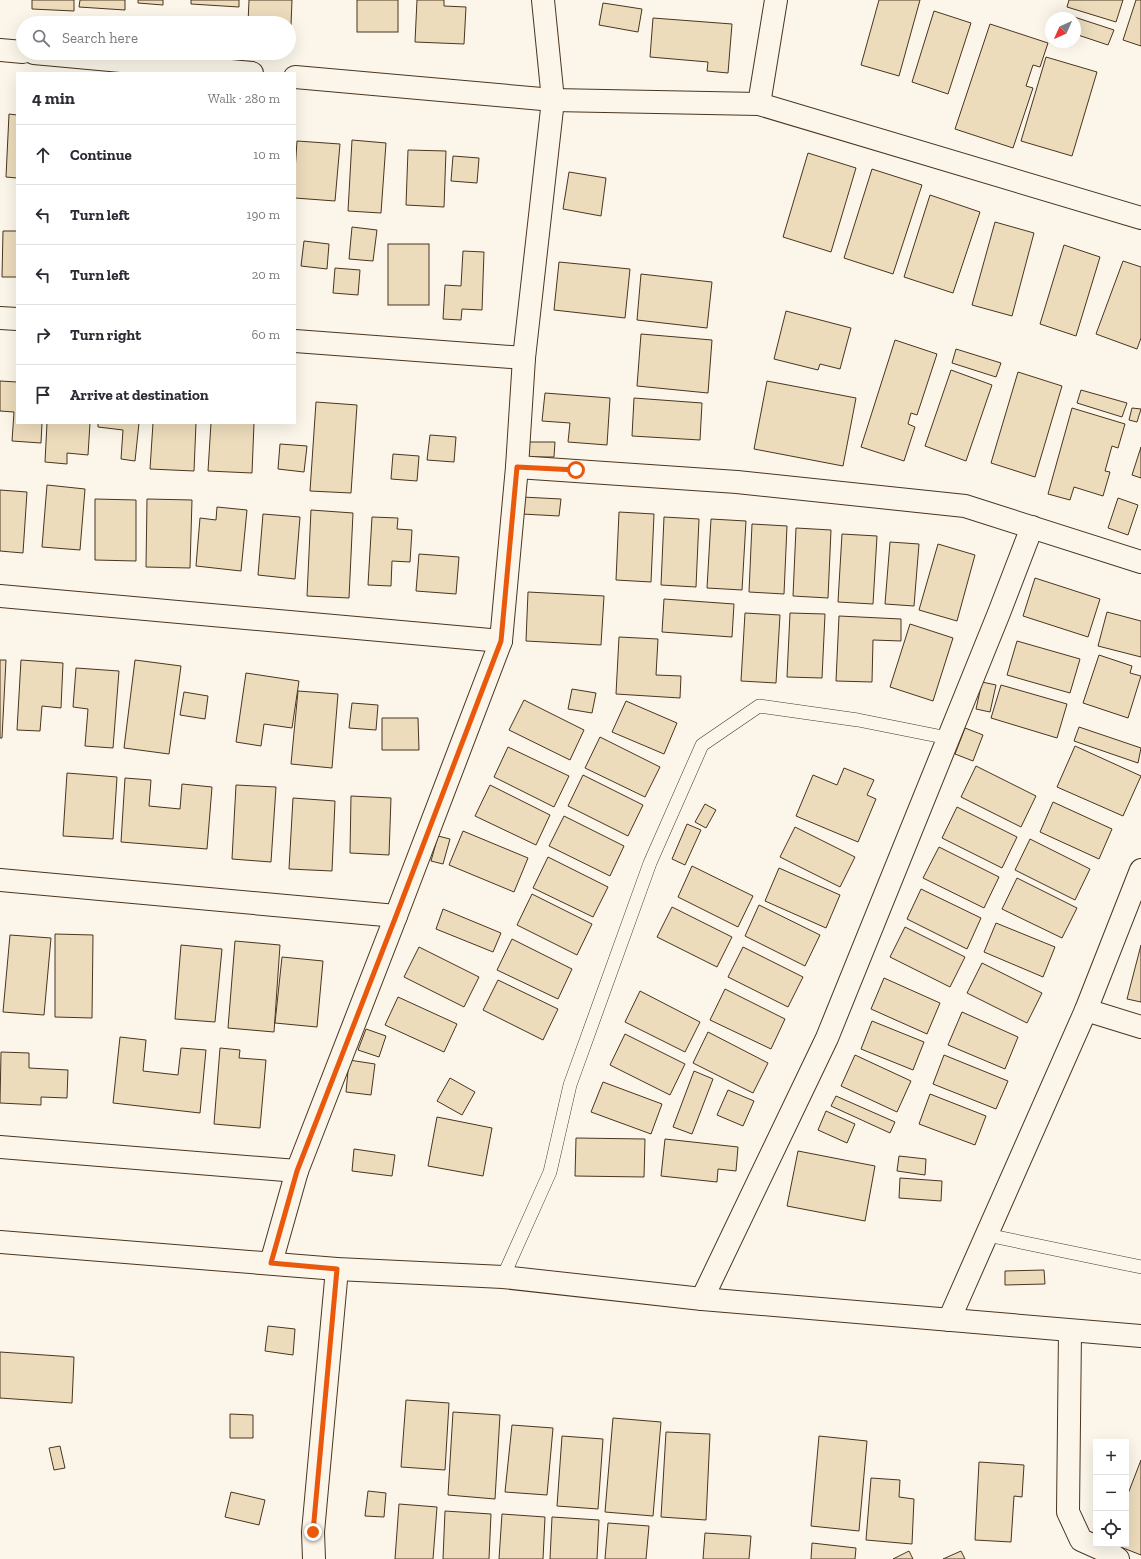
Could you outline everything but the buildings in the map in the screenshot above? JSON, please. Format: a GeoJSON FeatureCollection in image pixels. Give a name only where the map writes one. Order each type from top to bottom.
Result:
{"type":"FeatureCollection","features":[{"type":"Feature","properties":{"kind":"street"},"geometry":{"type":"LineString","coordinates":[[271,1263],[297,1171],[501,641],[517,467],[524,358],[553,100],[543,0]]}},
{"type":"Feature","properties":{"kind":"street"},"geometry":{"type":"LineString","coordinates":[[759,104],[776,0]]}},
{"type":"Feature","properties":{"kind":"street"},"geometry":{"type":"LineString","coordinates":[[0,50],[16,51]]}},
{"type":"Feature","properties":{"kind":"street"},"geometry":{"type":"LineString","coordinates":[[110,60],[241,72]]}},
{"type":"Feature","properties":{"kind":"street"},"geometry":{"type":"LineString","coordinates":[[296,77],[553,100],[759,104],[1141,218]]}},
{"type":"Feature","properties":{"kind":"street"},"geometry":{"type":"LineString","coordinates":[[0,318],[16,319]]}},
{"type":"Feature","properties":{"kind":"street"},"geometry":{"type":"LineString","coordinates":[[296,340],[524,358]]}},
{"type":"Feature","properties":{"kind":"street"},"geometry":{"type":"LineString","coordinates":[[517,467],[737,482],[965,506],[1141,562]]}},
{"type":"Feature","properties":{"kind":"street"},"geometry":{"type":"LineString","coordinates":[[702,1299],[827,1038],[999,613],[1032,527]]}},
{"type":"Feature","properties":{"kind":"street"},"geometry":{"type":"LineString","coordinates":[[0,596],[501,641]]}},
{"type":"Feature","properties":{"kind":"street"},"geometry":{"type":"LineString","coordinates":[[949,1320],[1086,1010],[1141,870]]}},
{"type":"Feature","properties":{"kind":"street"},"geometry":{"type":"LineString","coordinates":[[0,880],[396,916]]}},
{"type":"Feature","properties":{"kind":"street"},"geometry":{"type":"LineString","coordinates":[[1086,1010],[1141,1027]]}},
{"type":"Feature","properties":{"kind":"street"},"geometry":{"type":"LineString","coordinates":[[0,1147],[297,1171]]}},
{"type":"Feature","properties":{"kind":"street"},"geometry":{"type":"LineString","coordinates":[[0,1242],[337,1269],[503,1277],[702,1299],[1141,1336]]}},
{"type":"Feature","properties":{"kind":"street"},"geometry":{"type":"LineString","coordinates":[[314,1559],[313,1532],[337,1269]]}},
{"type":"Feature","properties":{"kind":"street"},"geometry":{"type":"LineString","coordinates":[[1070,1331],[1068,1512],[1082,1540],[1110,1553],[1118,1559]]}},
{"type":"Feature","properties":{"kind":"lane"},"geometry":{"type":"LineString","coordinates":[[503,1277],[550,1172],[570,1085],[650,863],[702,745],[759,706],[858,720],[948,738]]}},
{"type":"Feature","properties":{"kind":"lane"},"geometry":{"type":"LineString","coordinates":[[987,1234],[1141,1266]]}},
{"type":"Feature","properties":{"kind":"route"},"geometry":{"type":"LineString","coordinates":[[313,1532],[337,1269],[271,1263],[297,1171],[501,641],[517,467],[576,470]]}}]}
